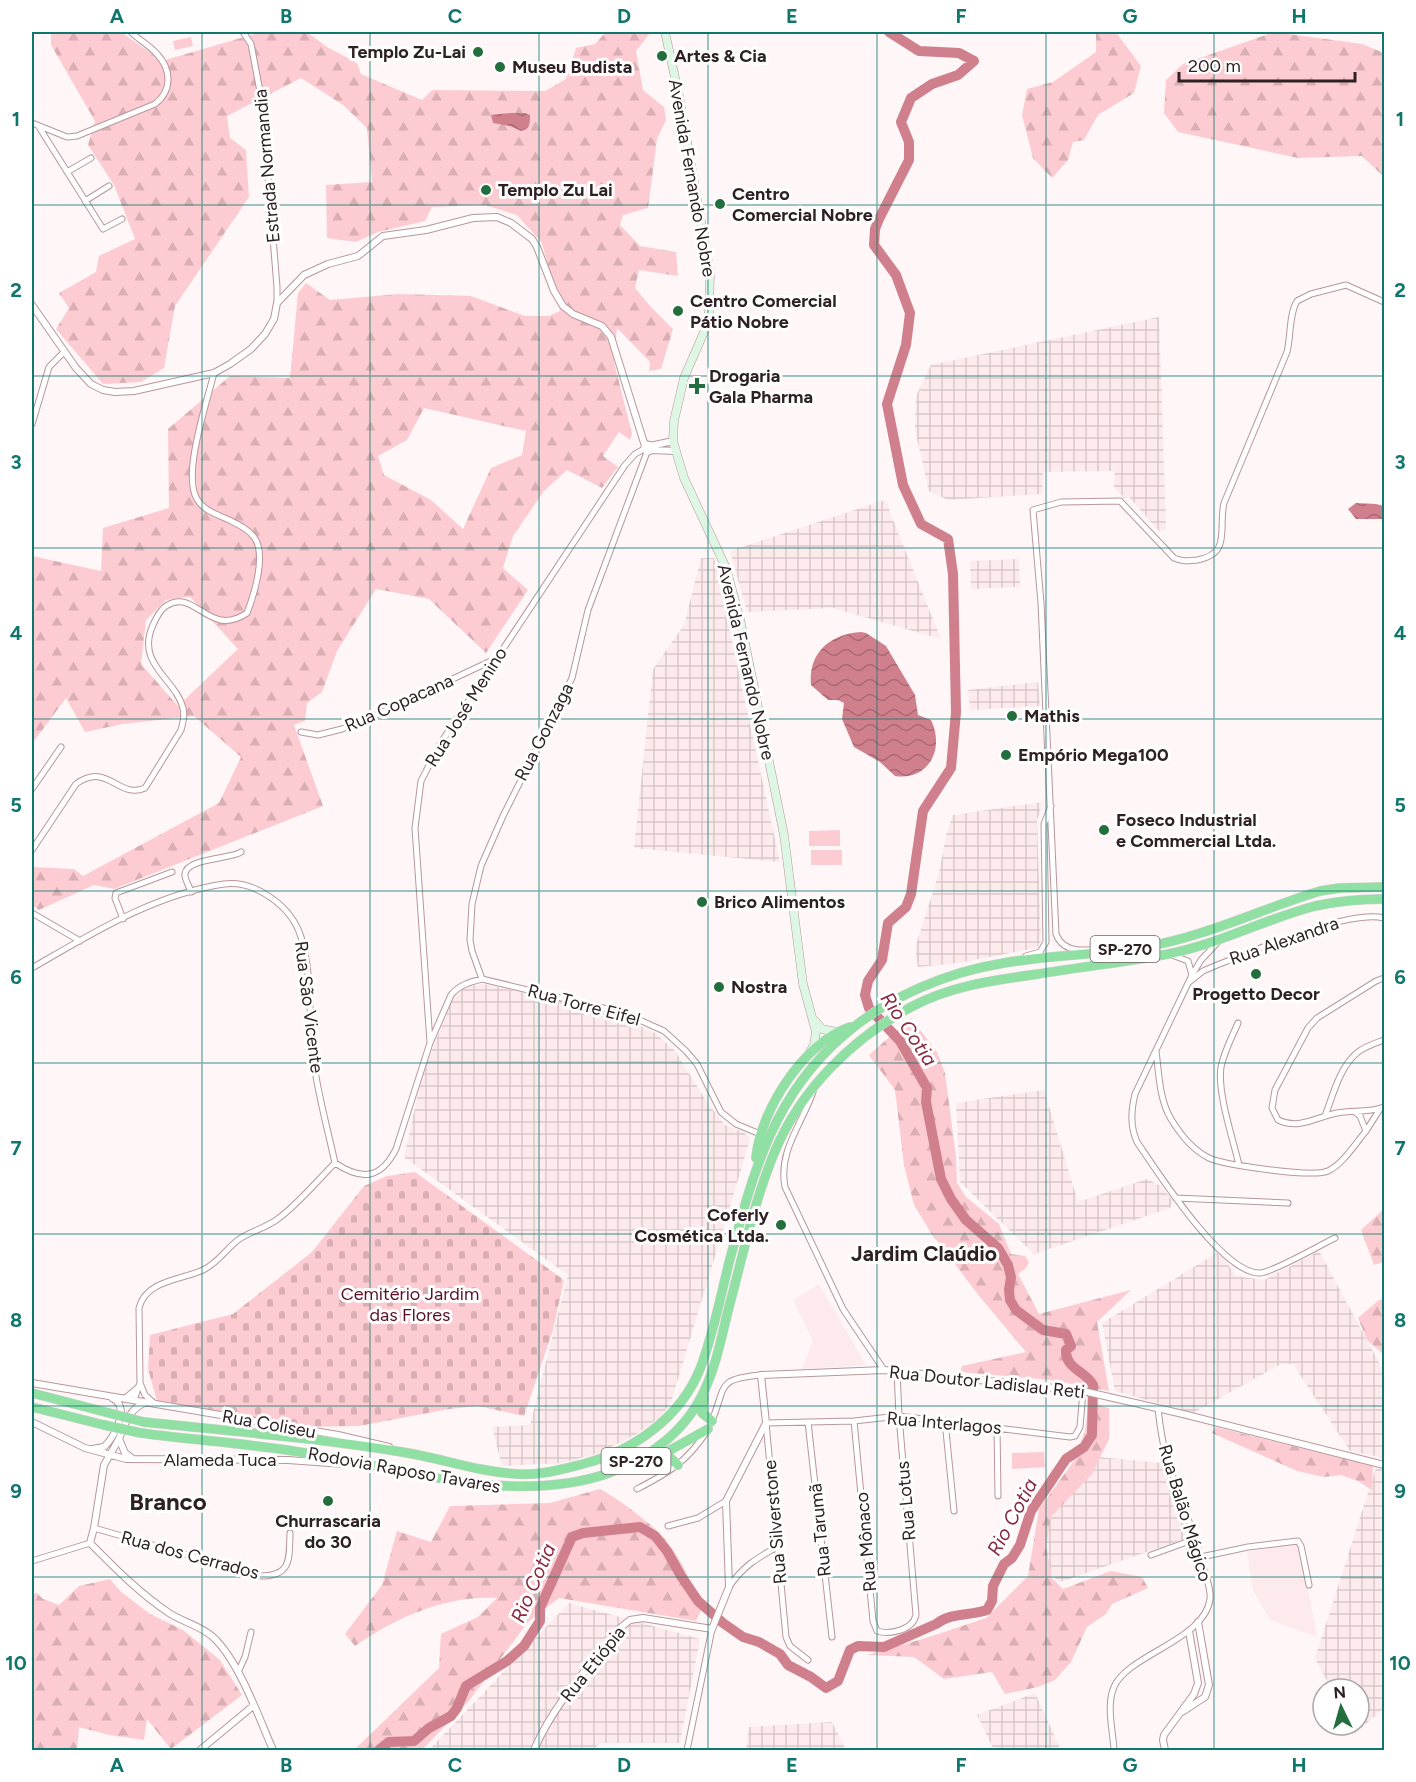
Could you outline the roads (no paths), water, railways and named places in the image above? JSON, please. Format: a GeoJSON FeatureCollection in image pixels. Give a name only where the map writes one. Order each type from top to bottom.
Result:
{"type":"FeatureCollection","features":[{"type":"Feature","properties":{"kind":"highway","name":"Rodovia Raposo Tavares"},"geometry":{"type":"LineString","coordinates":[[32,1393],[144,1422],[403,1452],[497,1473],[524,1475],[601,1460],[625,1449],[661,1424],[691,1388],[699,1371],[755,1173],[776,1122],[798,1086],[827,1051],[861,1022],[884,1007],[927,985],[968,971],[1004,963],[1145,947],[1200,933],[1320,891],[1384,887]]}},
{"type":"Feature","properties":{"kind":"highway","name":"Rodovia Raposo Tavares"},"geometry":{"type":"LineString","coordinates":[[32,1407],[141,1433],[282,1449],[512,1488],[560,1484],[609,1473],[637,1461],[669,1440],[705,1391],[717,1356],[768,1170],[787,1128],[816,1084],[852,1047],[894,1017],[931,998],[968,986],[1168,954],[1219,941],[1314,906],[1360,899],[1384,899]]}},
{"type":"Feature","properties":{"kind":"highway"},"geometry":{"type":"LineString","coordinates":[[755,1173],[760,1134],[773,1104],[808,1056],[836,1032],[861,1022]]}},
{"type":"Feature","properties":{"kind":"highway"},"geometry":{"type":"LineString","coordinates":[[609,1473],[633,1467],[664,1453],[710,1425],[702,1413],[705,1391]]}},
{"type":"Feature","properties":{"kind":"highway"},"geometry":{"type":"LineString","coordinates":[[289,1428],[319,1441]]}},
{"type":"Feature","properties":{"kind":"highway"},"geometry":{"type":"LineString","coordinates":[[664,1453],[678,1466]]}},
{"type":"Feature","properties":{"kind":"main road","name":"Avenida Fernando Nobre"},"geometry":{"type":"LineString","coordinates":[[665,32],[679,96],[710,283],[709,312],[704,332],[684,378],[673,441],[684,478],[726,568],[740,619],[784,835],[803,984],[814,1020]]}},
{"type":"Feature","properties":{"kind":"main road"},"geometry":{"type":"LineString","coordinates":[[814,1020],[822,1029],[836,1032]]}},
{"type":"Feature","properties":{"kind":"main road"},"geometry":{"type":"LineString","coordinates":[[808,1056],[815,1038],[814,1020]]}},
{"type":"Feature","properties":{"kind":"street"},"geometry":{"type":"LineString","coordinates":[[32,123],[67,136],[77,136],[155,104],[164,97],[169,86],[164,64],[157,53],[131,32]]}},
{"type":"Feature","properties":{"kind":"street","name":"Estrada Normandia"},"geometry":{"type":"LineString","coordinates":[[32,305],[64,352],[91,384],[103,390],[115,392],[134,391],[214,373],[251,349],[266,334],[274,319],[278,286],[258,70],[251,44],[243,32]]}},
{"type":"Feature","properties":{"kind":"street"},"geometry":{"type":"LineString","coordinates":[[39,127],[103,229],[122,219]]}},
{"type":"Feature","properties":{"kind":"street"},"geometry":{"type":"LineString","coordinates":[[67,172],[91,158]]}},
{"type":"Feature","properties":{"kind":"street"},"geometry":{"type":"LineString","coordinates":[[85,201],[109,186]]}},
{"type":"Feature","properties":{"kind":"street","name":"Estrada Normandia"},"geometry":{"type":"LineString","coordinates":[[277,303],[304,275],[328,264],[358,256],[383,236],[426,230],[473,218],[497,217],[511,223],[532,239],[554,291],[563,306],[573,314],[607,330],[648,448]]}},
{"type":"Feature","properties":{"kind":"street"},"geometry":{"type":"LineString","coordinates":[[1145,947],[1118,946],[1075,950],[1060,943],[1056,929],[1041,603],[1033,510],[1061,502],[1120,501],[1174,558],[1184,563],[1205,559],[1218,550],[1222,543],[1224,503],[1287,352],[1291,337],[1292,312],[1297,301],[1302,296],[1346,285],[1384,302]]}},
{"type":"Feature","properties":{"kind":"street"},"geometry":{"type":"LineString","coordinates":[[32,424],[49,367],[64,352]]}},
{"type":"Feature","properties":{"kind":"street"},"geometry":{"type":"LineString","coordinates":[[32,850],[76,784],[87,778],[103,776],[128,790],[135,792],[145,788],[181,730],[184,709],[159,672],[148,643],[150,631],[163,608],[173,602],[181,601],[215,619],[230,621],[246,613],[251,602],[258,572],[258,549],[255,539],[241,526],[207,510],[196,499],[192,480],[192,463],[214,373]]}},
{"type":"Feature","properties":{"kind":"street"},"geometry":{"type":"LineString","coordinates":[[648,448],[673,441]]}},
{"type":"Feature","properties":{"kind":"street"},"geometry":{"type":"LineString","coordinates":[[648,448],[676,450]]}},
{"type":"Feature","properties":{"kind":"street","name":"Rua José Menino"},"geometry":{"type":"LineString","coordinates":[[430,1043],[415,837],[417,801],[421,781],[428,763],[494,660],[625,465],[635,454],[648,448]]}},
{"type":"Feature","properties":{"kind":"street","name":"Rua Gonzaga"},"geometry":{"type":"LineString","coordinates":[[482,979],[470,940],[472,904],[482,866],[512,796],[572,678],[588,610],[648,448]]}},
{"type":"Feature","properties":{"kind":"street","name":"Rua Copacana"},"geometry":{"type":"LineString","coordinates":[[301,732],[318,735],[342,729],[494,660]]}},
{"type":"Feature","properties":{"kind":"street"},"geometry":{"type":"LineString","coordinates":[[32,789],[62,747]]}},
{"type":"Feature","properties":{"kind":"street"},"geometry":{"type":"LineString","coordinates":[[525,752],[532,756]]}},
{"type":"Feature","properties":{"kind":"street"},"geometry":{"type":"LineString","coordinates":[[505,792],[512,796]]}},
{"type":"Feature","properties":{"kind":"street"},"geometry":{"type":"LineString","coordinates":[[968,971],[991,963],[1036,954],[1045,945],[1047,935],[1044,830],[1045,819],[1052,804]]}},
{"type":"Feature","properties":{"kind":"street"},"geometry":{"type":"LineString","coordinates":[[1044,830],[1053,830]]}},
{"type":"Feature","properties":{"kind":"street"},"geometry":{"type":"LineString","coordinates":[[191,892],[185,877],[189,866],[219,857],[238,855],[242,852]]}},
{"type":"Feature","properties":{"kind":"street"},"geometry":{"type":"LineString","coordinates":[[123,919],[115,898],[116,893],[172,872]]}},
{"type":"Feature","properties":{"kind":"street","name":"Rua São Vicente"},"geometry":{"type":"LineString","coordinates":[[32,968],[153,904],[191,892],[225,884],[246,885],[278,902],[294,922],[301,936],[308,975],[312,1052],[335,1163]]}},
{"type":"Feature","properties":{"kind":"street"},"geometry":{"type":"LineString","coordinates":[[32,913],[80,941]]}},
{"type":"Feature","properties":{"kind":"street","name":"Rua Alexandra"},"geometry":{"type":"LineString","coordinates":[[1188,983],[1203,971],[1217,964],[1306,932],[1354,918],[1367,916],[1384,918]]}},
{"type":"Feature","properties":{"kind":"street"},"geometry":{"type":"LineString","coordinates":[[1219,941],[1201,960],[1192,975],[1135,1094],[1131,1124],[1137,1142],[1205,1236],[1245,1269],[1253,1272],[1267,1272],[1335,1238]]}},
{"type":"Feature","properties":{"kind":"street"},"geometry":{"type":"LineString","coordinates":[[1168,954],[1188,961],[1192,975]]}},
{"type":"Feature","properties":{"kind":"street"},"geometry":{"type":"LineString","coordinates":[[1382,1108],[1339,1112],[1297,1124],[1278,1120],[1272,1108],[1275,1090],[1312,1023],[1384,978]]}},
{"type":"Feature","properties":{"kind":"street"},"geometry":{"type":"LineString","coordinates":[[90,1543],[104,1465],[119,1439],[139,1386],[139,1308],[141,1300],[147,1292],[159,1285],[204,1269],[216,1262],[237,1240],[274,1222],[335,1163],[344,1169],[363,1175],[376,1173],[389,1164],[396,1149],[430,1043],[451,995],[465,984],[482,979]]}},
{"type":"Feature","properties":{"kind":"street","name":"Rua Torre Eifel"},"geometry":{"type":"LineString","coordinates":[[482,979],[624,1013],[664,1030],[697,1065],[721,1112],[736,1124],[760,1134]]}},
{"type":"Feature","properties":{"kind":"street"},"geometry":{"type":"LineString","coordinates":[[1238,1023],[1220,1076],[1222,1094],[1239,1165]]}},
{"type":"Feature","properties":{"kind":"street"},"geometry":{"type":"LineString","coordinates":[[1325,1116],[1349,1061],[1364,1048],[1384,1040]]}},
{"type":"Feature","properties":{"kind":"street"},"geometry":{"type":"LineString","coordinates":[[1156,1051],[1166,1109],[1189,1143],[1209,1158],[1239,1165],[1320,1174],[1333,1167],[1366,1131],[1382,1108]]}},
{"type":"Feature","properties":{"kind":"street"},"geometry":{"type":"LineString","coordinates":[[816,1084],[785,1155],[783,1169],[786,1189],[843,1309],[884,1370]]}},
{"type":"Feature","properties":{"kind":"street"},"geometry":{"type":"LineString","coordinates":[[1355,1112],[1360,1116],[1366,1131]]}},
{"type":"Feature","properties":{"kind":"street"},"geometry":{"type":"LineString","coordinates":[[1176,1198],[1288,1203]]}},
{"type":"Feature","properties":{"kind":"street","name":"Rua Doutor Ladislau Reti"},"geometry":{"type":"LineString","coordinates":[[637,1489],[678,1466],[690,1455],[710,1425],[727,1383],[738,1377],[884,1370],[1085,1391],[1384,1465]]}},
{"type":"Feature","properties":{"kind":"street","name":"Rua Lotus"},"geometry":{"type":"LineString","coordinates":[[897,1371],[916,1615],[909,1627]]}},
{"type":"Feature","properties":{"kind":"street","name":"Rua Silverstone"},"geometry":{"type":"LineString","coordinates":[[761,1375],[787,1641],[808,1660]]}},
{"type":"Feature","properties":{"kind":"street","name":"Rua Coliseu"},"geometry":{"type":"LineString","coordinates":[[32,1383],[369,1441],[403,1452]]}},
{"type":"Feature","properties":{"kind":"street"},"geometry":{"type":"LineString","coordinates":[[126,1398],[139,1386]]}},
{"type":"Feature","properties":{"kind":"street"},"geometry":{"type":"LineString","coordinates":[[130,1414],[141,1404],[151,1402],[139,1386]]}},
{"type":"Feature","properties":{"kind":"street","name":"Rua Interlagos"},"geometry":{"type":"LineString","coordinates":[[766,1423],[899,1416],[1064,1437],[1075,1436],[1080,1427],[1085,1391]]}},
{"type":"Feature","properties":{"kind":"street"},"geometry":{"type":"LineString","coordinates":[[85,1448],[104,1447],[114,1433],[121,1415],[121,1408],[117,1400],[108,1396]]}},
{"type":"Feature","properties":{"kind":"street","name":"Rua Balão Mágico"},"geometry":{"type":"LineString","coordinates":[[1114,1750],[1111,1708],[1114,1685],[1130,1670],[1198,1622],[1210,1598],[1201,1557],[1167,1457],[1158,1409]]}},
{"type":"Feature","properties":{"kind":"street","name":"Rua Mônaco"},"geometry":{"type":"LineString","coordinates":[[854,1420],[875,1627],[877,1631],[885,1633],[909,1627]]}},
{"type":"Feature","properties":{"kind":"street"},"geometry":{"type":"LineString","coordinates":[[945,1421],[954,1511]]}},
{"type":"Feature","properties":{"kind":"street","name":"Alameda Tuca"},"geometry":{"type":"LineString","coordinates":[[32,1422],[85,1448],[134,1460],[288,1460],[369,1465]]}},
{"type":"Feature","properties":{"kind":"street","name":"Rua Tarumã"},"geometry":{"type":"LineString","coordinates":[[808,1422],[832,1637]]}},
{"type":"Feature","properties":{"kind":"street"},"geometry":{"type":"LineString","coordinates":[[668,1526],[698,1518],[726,1501],[766,1423]]}},
{"type":"Feature","properties":{"kind":"street"},"geometry":{"type":"LineString","coordinates":[[997,1427],[998,1496]]}},
{"type":"Feature","properties":{"kind":"street"},"geometry":{"type":"LineString","coordinates":[[119,1439],[125,1453],[134,1460]]}},
{"type":"Feature","properties":{"kind":"street"},"geometry":{"type":"LineString","coordinates":[[97,1452],[104,1465]]}},
{"type":"Feature","properties":{"kind":"street"},"geometry":{"type":"LineString","coordinates":[[726,1501],[729,1587]]}},
{"type":"Feature","properties":{"kind":"street","name":"Rua dos Cerrados"},"geometry":{"type":"LineString","coordinates":[[94,1528],[260,1576],[271,1576],[282,1572],[289,1557],[290,1533]]}},
{"type":"Feature","properties":{"kind":"street"},"geometry":{"type":"LineString","coordinates":[[1150,1555],[1195,1539]]}},
{"type":"Feature","properties":{"kind":"street"},"geometry":{"type":"LineString","coordinates":[[1201,1557],[1248,1547],[1298,1541],[1309,1585]]}},
{"type":"Feature","properties":{"kind":"street"},"geometry":{"type":"LineString","coordinates":[[32,1560],[90,1543]]}},
{"type":"Feature","properties":{"kind":"street"},"geometry":{"type":"LineString","coordinates":[[90,1543],[142,1594],[171,1615],[213,1637],[222,1647],[238,1672],[273,1750]]}},
{"type":"Feature","properties":{"kind":"street"},"geometry":{"type":"LineString","coordinates":[[687,1750],[713,1626],[729,1587],[749,1563],[777,1547]]}},
{"type":"Feature","properties":{"kind":"street","name":"Rua Etiópia"},"geometry":{"type":"LineString","coordinates":[[534,1750],[565,1698],[620,1628],[630,1620],[643,1618],[713,1626]]}},
{"type":"Feature","properties":{"kind":"street"},"geometry":{"type":"LineString","coordinates":[[1182,1713],[1205,1697],[1209,1685],[1198,1622]]}},
{"type":"Feature","properties":{"kind":"street"},"geometry":{"type":"LineString","coordinates":[[1165,1750],[1164,1735],[1182,1713],[1198,1683],[1189,1630]]}},
{"type":"Feature","properties":{"kind":"street"},"geometry":{"type":"LineString","coordinates":[[238,1672],[245,1657],[251,1632]]}},
{"type":"Feature","properties":{"kind":"street"},"geometry":{"type":"LineString","coordinates":[[200,1750],[253,1706]]}},
{"type":"Feature","properties":{"kind":"water"},"geometry":{"type":"Polygon","coordinates":[[[510,113],[530,115],[528,127],[521,131],[493,123],[491,115],[510,113]]]}},
{"type":"Feature","properties":{"kind":"water"},"geometry":{"type":"Polygon","coordinates":[[[1356,503],[1384,506],[1384,519],[1356,519],[1348,509],[1356,503]]]}},
{"type":"Feature","properties":{"kind":"water"},"geometry":{"type":"Polygon","coordinates":[[[861,632],[886,646],[915,695],[918,715],[931,720],[935,731],[935,751],[925,768],[917,773],[895,776],[880,762],[854,747],[842,719],[844,703],[838,700],[828,700],[811,685],[813,663],[824,647],[840,636],[861,632]]]}},
{"type":"Feature","properties":{"kind":"waterway","name":"Rio Cotia"},"geometry":{"type":"LineString","coordinates":[[379,1750],[389,1742],[414,1741],[429,1728],[451,1716],[466,1686],[507,1661],[524,1646],[540,1621],[540,1608],[572,1537],[583,1533],[640,1527],[655,1536],[698,1601],[743,1637],[759,1642],[780,1654],[788,1665],[826,1688],[838,1681],[850,1650],[858,1646],[884,1647],[942,1620],[987,1610],[992,1601],[993,1586],[1004,1564],[1012,1558],[1020,1545],[1031,1511],[1066,1459],[1084,1447],[1092,1435],[1093,1385],[1069,1362],[1066,1350],[1071,1346],[1066,1334],[1043,1330],[1016,1310],[1010,1300],[1011,1277],[1008,1265],[998,1248],[966,1220],[951,1199],[941,1179],[926,1102],[927,1088],[900,1041],[869,1008],[865,995],[868,981],[882,960],[888,923],[906,907],[911,894],[923,811],[951,768],[956,712],[953,574],[948,539],[921,524],[903,485],[887,404],[906,345],[910,313],[896,275],[874,245],[875,229],[909,160],[909,142],[901,122],[911,98],[932,84],[958,75],[974,61],[959,53],[919,51],[889,32]]}},
{"type":"Feature","properties":{"kind":"place","name":"Templo Zu-Lai"},"geometry":{"type":"Point","coordinates":[478,52]}},
{"type":"Feature","properties":{"kind":"place","name":"Artes & Cia"},"geometry":{"type":"Point","coordinates":[662,56]}},
{"type":"Feature","properties":{"kind":"place","name":"Museu Budista"},"geometry":{"type":"Point","coordinates":[500,67]}},
{"type":"Feature","properties":{"kind":"place","name":"Templo Zu Lai"},"geometry":{"type":"Point","coordinates":[486,190]}},
{"type":"Feature","properties":{"kind":"place","name":"Centro Comercial Nobre"},"geometry":{"type":"Point","coordinates":[720,204]}},
{"type":"Feature","properties":{"kind":"place","name":"Centro Comercial Pátio Nobre"},"geometry":{"type":"Point","coordinates":[678,311]}},
{"type":"Feature","properties":{"kind":"place","name":"Drogaria Gala Pharma"},"geometry":{"type":"Point","coordinates":[697,386]}},
{"type":"Feature","properties":{"kind":"place","name":"Mathis"},"geometry":{"type":"Point","coordinates":[1012,716]}},
{"type":"Feature","properties":{"kind":"place","name":"Empório Mega100"},"geometry":{"type":"Point","coordinates":[1006,755]}},
{"type":"Feature","properties":{"kind":"place","name":"Foseco Industrial e Commercial Ltda."},"geometry":{"type":"Point","coordinates":[1104,830]}},
{"type":"Feature","properties":{"kind":"place","name":"Brico Alimentos"},"geometry":{"type":"Point","coordinates":[702,902]}},
{"type":"Feature","properties":{"kind":"place","name":"Progetto Decor"},"geometry":{"type":"Point","coordinates":[1256,974]}},
{"type":"Feature","properties":{"kind":"place","name":"Nostra"},"geometry":{"type":"Point","coordinates":[719,987]}},
{"type":"Feature","properties":{"kind":"place","name":"Coferly Cosmética Ltda."},"geometry":{"type":"Point","coordinates":[781,1225]}},
{"type":"Feature","properties":{"kind":"place","name":"Churrascaria do 30"},"geometry":{"type":"Point","coordinates":[328,1501]}},
{"type":"Feature","properties":{"kind":"district","name":"Jardim Claúdio"},"geometry":{"type":"Point","coordinates":[924,1253]}},
{"type":"Feature","properties":{"kind":"district","name":"Branco"},"geometry":{"type":"Point","coordinates":[168,1501]}},
{"type":"Feature","properties":{"kind":"park label","name":"Cemitério Jardim das Flores"},"geometry":{"type":"Point","coordinates":[410,1304]}}]}
